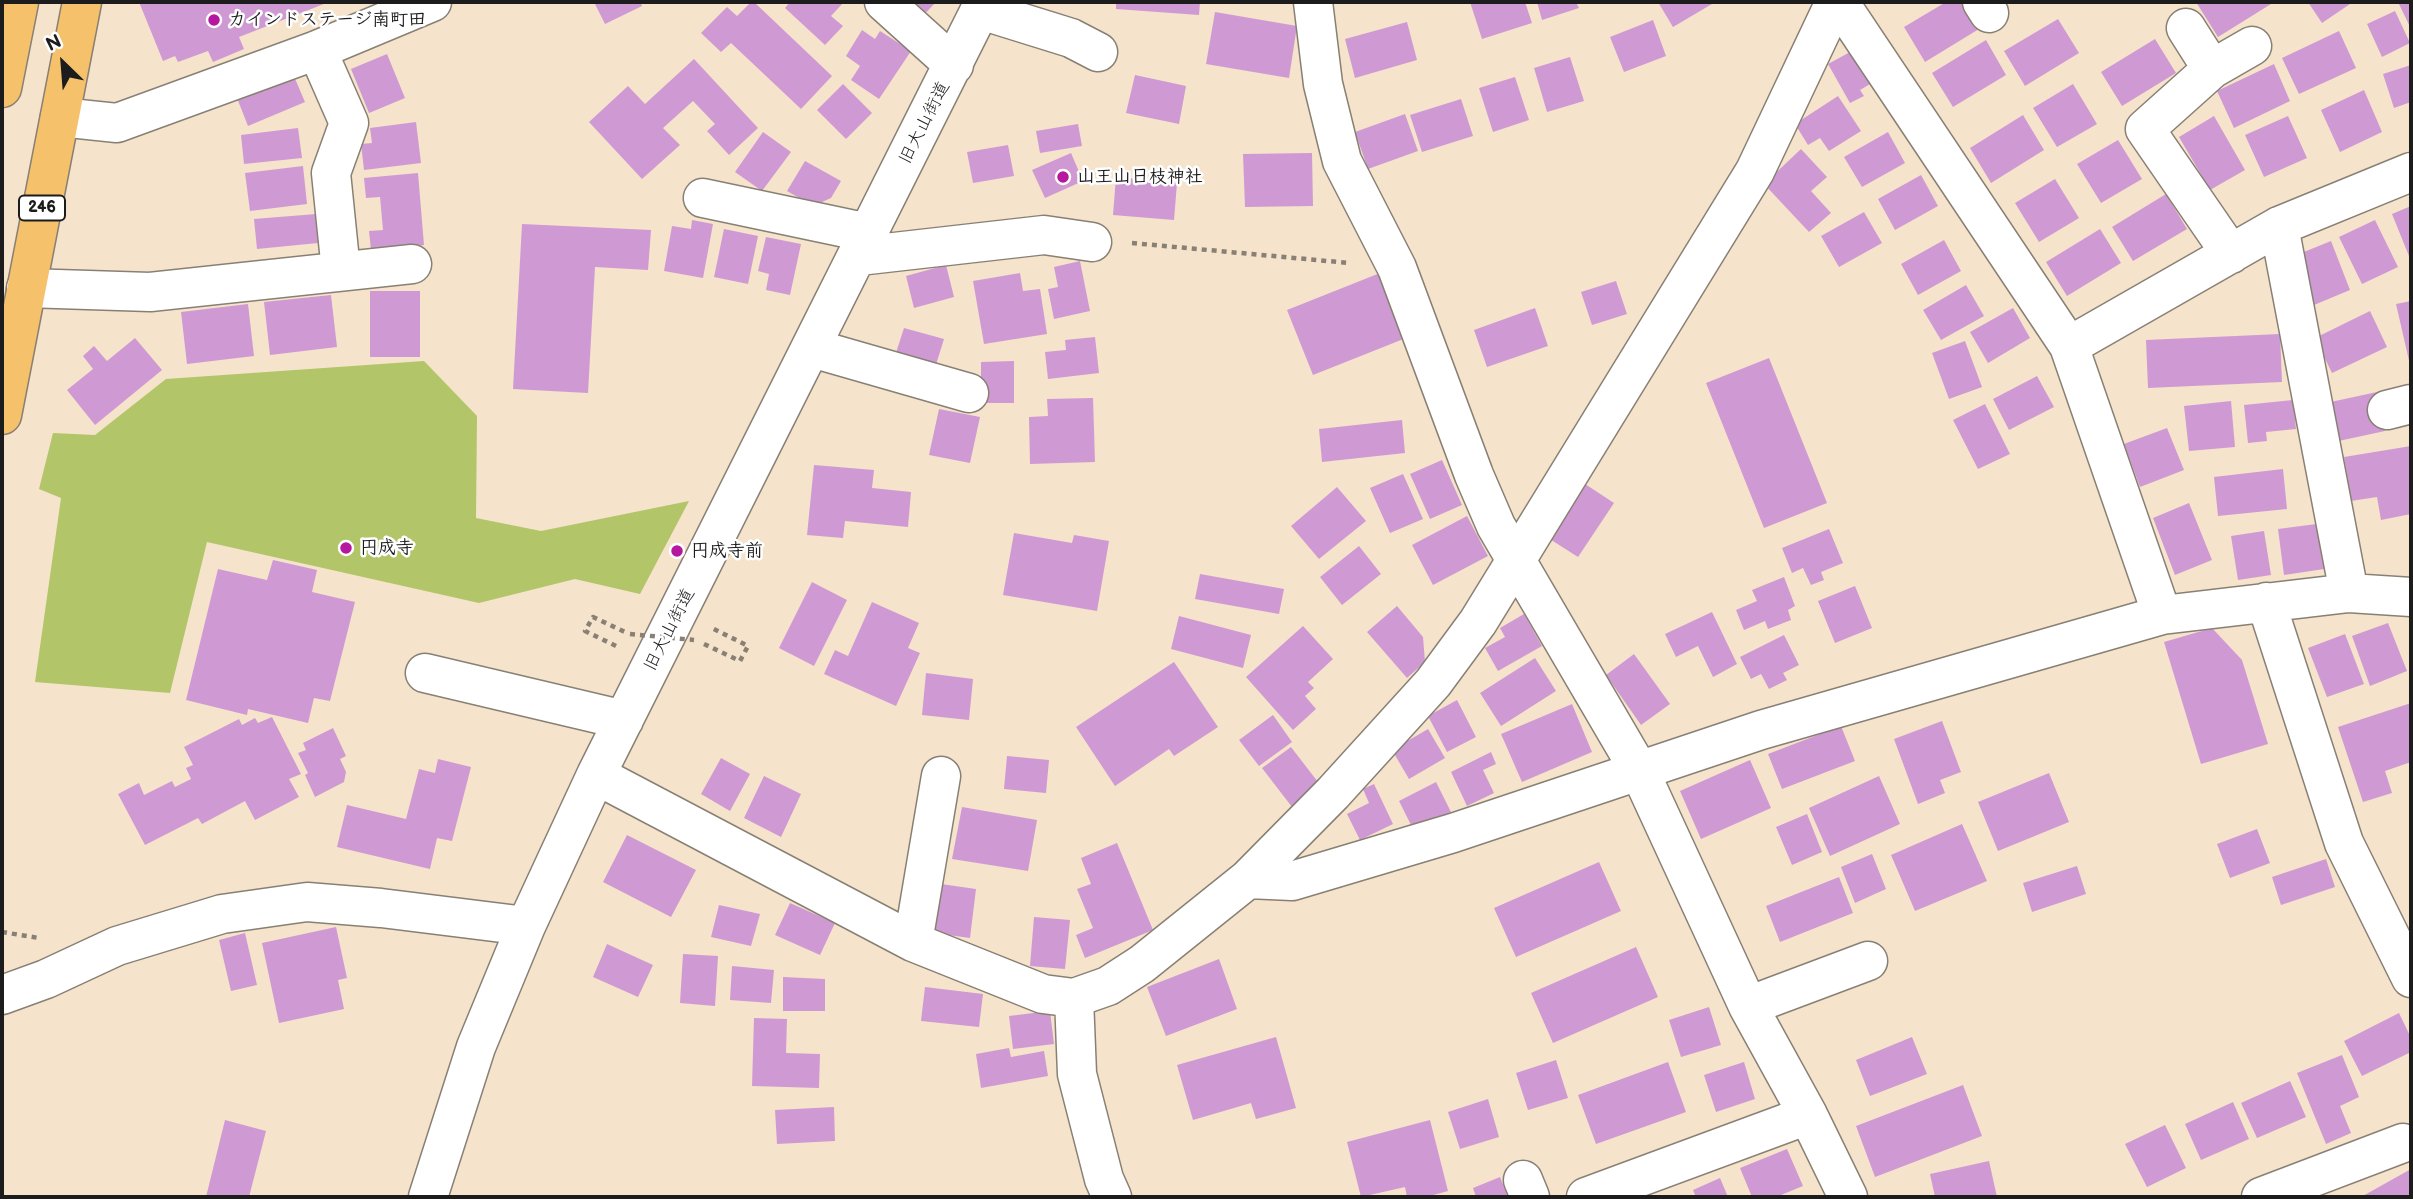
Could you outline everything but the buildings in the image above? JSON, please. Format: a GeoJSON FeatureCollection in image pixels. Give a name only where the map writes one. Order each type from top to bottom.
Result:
{"type":"FeatureCollection","features":[{"type":"Feature","properties":{"kind":"highway"},"geometry":{"type":"LineString","coordinates":[[2,88],[19,2]]}},
{"type":"Feature","properties":{"kind":"highway","name":"246"},"geometry":{"type":"LineString","coordinates":[[2,415],[82,2]]}},
{"type":"Feature","properties":{"kind":"street"},"geometry":{"type":"LineString","coordinates":[[60,117],[117,123],[317,50],[432,2]]}},
{"type":"Feature","properties":{"kind":"street"},"geometry":{"type":"LineString","coordinates":[[884,2],[954,65]]}},
{"type":"Feature","properties":{"kind":"street"},"geometry":{"type":"LineString","coordinates":[[1313,2],[1323,84],[1342,161],[1397,268],[1474,475],[1496,526],[1640,772],[1748,1006],[1808,1115],[1848,1197]]}},
{"type":"Feature","properties":{"kind":"street"},"geometry":{"type":"LineString","coordinates":[[1837,2],[2068,346],[2162,615]]}},
{"type":"Feature","properties":{"kind":"street"},"geometry":{"type":"LineString","coordinates":[[596,775],[913,942],[1043,994],[1073,998],[1108,986],[1142,964],[1248,879],[1333,793],[1433,682],[1478,622],[1755,171],[1837,2]]}},
{"type":"Feature","properties":{"kind":"street"},"geometry":{"type":"LineString","coordinates":[[982,6],[1071,38],[1098,52]]}},
{"type":"Feature","properties":{"kind":"street","name":"旧大山街道"},"geometry":{"type":"LineString","coordinates":[[428,1197],[476,1047],[526,926],[596,775],[982,6]]}},
{"type":"Feature","properties":{"kind":"street"},"geometry":{"type":"LineString","coordinates":[[2186,28],[2212,69]]}},
{"type":"Feature","properties":{"kind":"street"},"geometry":{"type":"LineString","coordinates":[[2231,254],[2146,129],[2212,69],[2252,46]]}},
{"type":"Feature","properties":{"kind":"street"},"geometry":{"type":"LineString","coordinates":[[317,50],[349,123],[331,173],[341,271]]}},
{"type":"Feature","properties":{"kind":"street"},"geometry":{"type":"LineString","coordinates":[[2068,346],[2278,226],[2411,172]]}},
{"type":"Feature","properties":{"kind":"street"},"geometry":{"type":"LineString","coordinates":[[703,198],[864,245],[1044,235],[1092,242]]}},
{"type":"Feature","properties":{"kind":"street"},"geometry":{"type":"LineString","coordinates":[[2278,226],[2349,593]]}},
{"type":"Feature","properties":{"kind":"street"},"geometry":{"type":"LineString","coordinates":[[26,288],[150,292],[412,264]]}},
{"type":"Feature","properties":{"kind":"street"},"geometry":{"type":"LineString","coordinates":[[812,348],[969,393]]}},
{"type":"Feature","properties":{"kind":"street"},"geometry":{"type":"LineString","coordinates":[[1248,879],[1292,881],[1453,833],[1774,726],[2162,615],[2349,593],[2411,597]]}},
{"type":"Feature","properties":{"kind":"street"},"geometry":{"type":"LineString","coordinates":[[2266,602],[2344,843],[2411,978]]}},
{"type":"Feature","properties":{"kind":"street"},"geometry":{"type":"LineString","coordinates":[[425,673],[624,720]]}},
{"type":"Feature","properties":{"kind":"street"},"geometry":{"type":"LineString","coordinates":[[913,942],[941,776]]}},
{"type":"Feature","properties":{"kind":"street"},"geometry":{"type":"LineString","coordinates":[[2,995],[46,979],[117,946],[222,914],[307,902],[526,926]]}},
{"type":"Feature","properties":{"kind":"street"},"geometry":{"type":"LineString","coordinates":[[1748,1006],[1868,961]]}},
{"type":"Feature","properties":{"kind":"street"},"geometry":{"type":"LineString","coordinates":[[1073,998],[1077,1074],[1104,1179],[1112,1197]]}},
{"type":"Feature","properties":{"kind":"street"},"geometry":{"type":"LineString","coordinates":[[1586,1197],[1808,1115]]}},
{"type":"Feature","properties":{"kind":"street"},"geometry":{"type":"LineString","coordinates":[[2261,1197],[2322,1187],[2403,1143]]}},
{"type":"Feature","properties":{"kind":"path"},"geometry":{"type":"LineString","coordinates":[[1092,242],[1116,241],[1397,268]]}},
{"type":"Feature","properties":{"kind":"path"},"geometry":{"type":"LineString","coordinates":[[623,649],[585,631],[593,617],[630,634],[694,640],[740,661],[748,646],[709,627]]}},
{"type":"Feature","properties":{"kind":"green space"},"geometry":{"type":"Polygon","coordinates":[[[424,361],[477,416],[476,518],[541,531],[689,501],[640,594],[575,579],[479,603],[207,542],[170,693],[35,682],[61,498],[39,489],[53,433],[95,435],[166,379],[424,361]]]}},
{"type":"Feature","properties":{"kind":"place","name":"カインドステージ南町田"},"geometry":{"type":"Point","coordinates":[214,20]}},
{"type":"Feature","properties":{"kind":"place","name":"山王山日枝神社"},"geometry":{"type":"Point","coordinates":[1063,177]}},
{"type":"Feature","properties":{"kind":"place","name":"円成寺"},"geometry":{"type":"Point","coordinates":[346,548]}},
{"type":"Feature","properties":{"kind":"place","name":"円成寺前"},"geometry":{"type":"Point","coordinates":[677,551]}}]}
